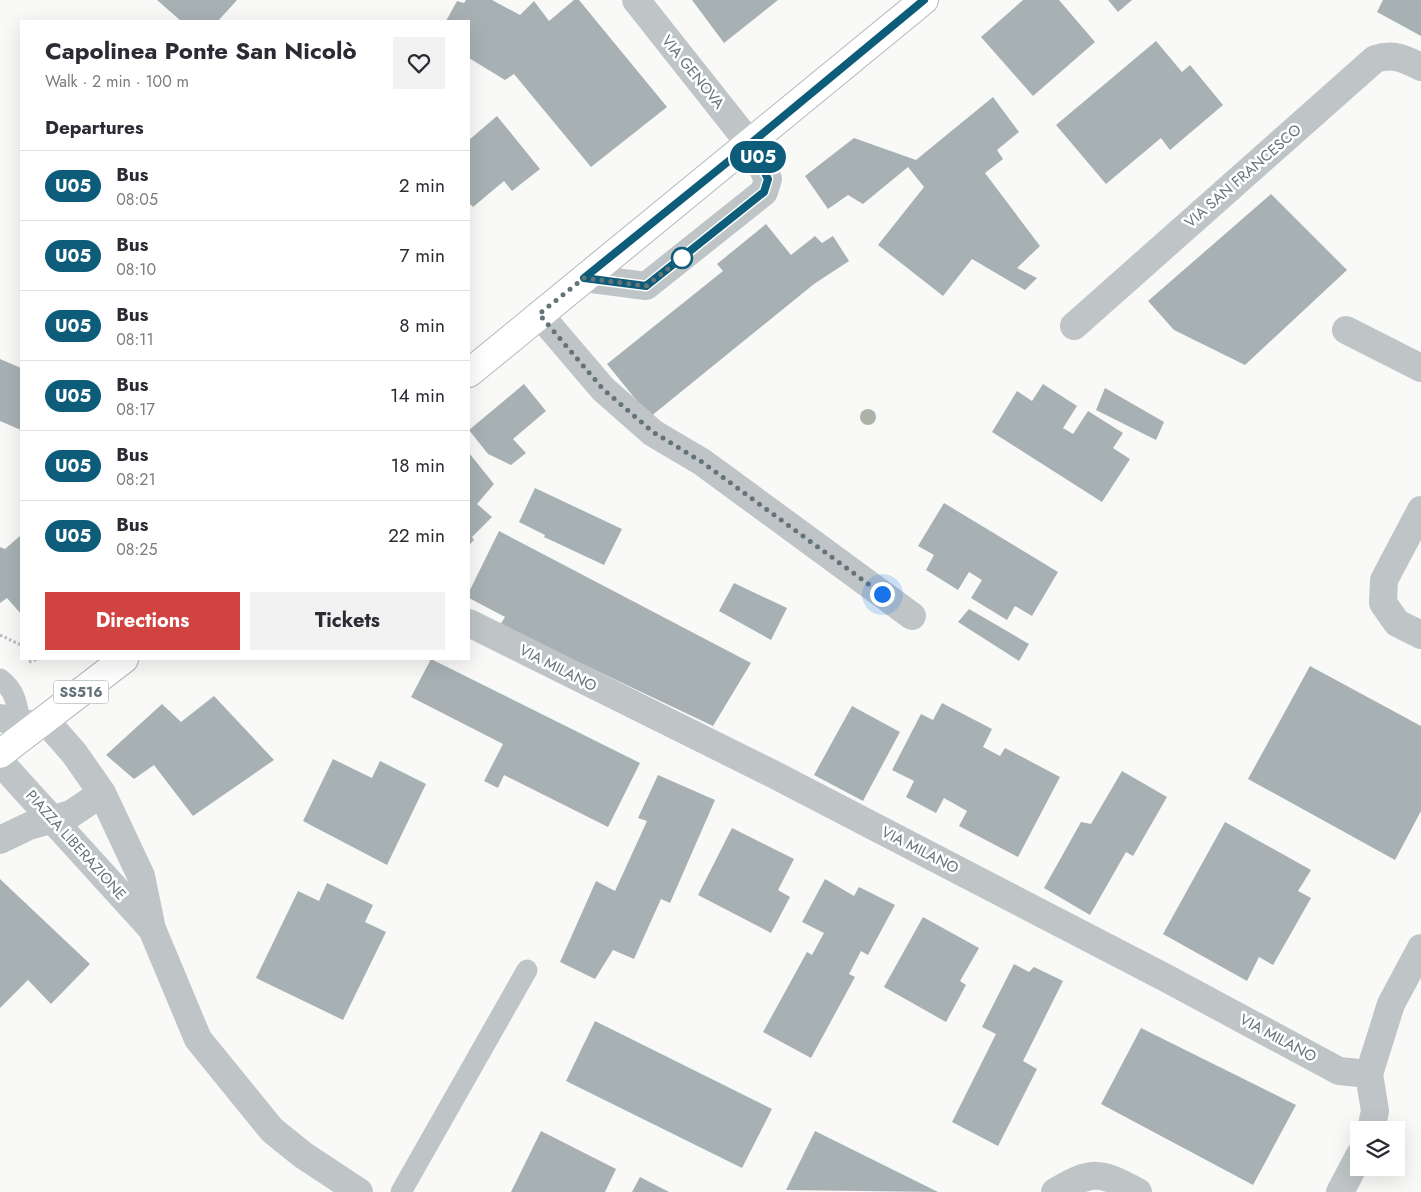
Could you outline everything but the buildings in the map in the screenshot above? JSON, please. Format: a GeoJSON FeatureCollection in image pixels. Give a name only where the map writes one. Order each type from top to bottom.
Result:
{"type":"FeatureCollection","features":[{"type":"Feature","properties":{"kind":"main road"},"geometry":{"type":"LineString","coordinates":[[470,373],[539,314],[750,144],[924,0]]}},
{"type":"Feature","properties":{"kind":"main road","name":"SS516"},"geometry":{"type":"LineString","coordinates":[[0,754],[26,721],[122,660]]}},
{"type":"Feature","properties":{"kind":"street","name":"VIA GENOVA"},"geometry":{"type":"LineString","coordinates":[[584,278],[646,286],[764,192],[768,179],[750,144],[636,0]]}},
{"type":"Feature","properties":{"kind":"street","name":"VIA SAN FRANCESCO"},"geometry":{"type":"LineString","coordinates":[[1074,326],[1375,60],[1387,56],[1401,57],[1421,67]]}},
{"type":"Feature","properties":{"kind":"street"},"geometry":{"type":"LineString","coordinates":[[539,314],[603,389],[653,432],[702,462],[912,616]]}},
{"type":"Feature","properties":{"kind":"street"},"geometry":{"type":"LineString","coordinates":[[1346,330],[1421,368]]}},
{"type":"Feature","properties":{"kind":"street"},"geometry":{"type":"LineString","coordinates":[[1421,510],[1384,580],[1383,603],[1397,623],[1421,635]]}},
{"type":"Feature","properties":{"kind":"street","name":"VIA MILANO"},"geometry":{"type":"LineString","coordinates":[[470,623],[780,777],[1155,972],[1339,1071],[1369,1074]]}},
{"type":"Feature","properties":{"kind":"street","name":"PIAZZA LIBERAZIONE"},"geometry":{"type":"LineString","coordinates":[[26,721],[74,753],[102,793],[141,876],[152,928],[198,1039],[272,1130],[303,1155],[359,1192]]}},
{"type":"Feature","properties":{"kind":"street","name":"PIAZZA LIBERAZIONE"},"geometry":{"type":"LineString","coordinates":[[0,762],[152,928]]}},
{"type":"Feature","properties":{"kind":"street"},"geometry":{"type":"LineString","coordinates":[[0,840],[29,826],[53,821],[71,814],[102,793]]}},
{"type":"Feature","properties":{"kind":"street"},"geometry":{"type":"LineString","coordinates":[[1373,1121],[1375,1111],[1369,1074],[1391,1004],[1421,948]]}},
{"type":"Feature","properties":{"kind":"street"},"geometry":{"type":"LineString","coordinates":[[1340,1192],[1350,1173]]}},
{"type":"Feature","properties":{"kind":"street"},"geometry":{"type":"LineString","coordinates":[[1055,1192],[1074,1180],[1091,1176],[1108,1176],[1138,1192]]}},
{"type":"Feature","properties":{"kind":"lane"},"geometry":{"type":"LineString","coordinates":[[0,679],[8,685],[26,721]]}},
{"type":"Feature","properties":{"kind":"lane"},"geometry":{"type":"LineString","coordinates":[[401,1192],[527,970]]}},
{"type":"Feature","properties":{"kind":"path"},"geometry":{"type":"LineString","coordinates":[[0,635],[20,645]]}},
{"type":"Feature","properties":{"kind":"bus line","name":"U05"},"geometry":{"type":"LineString","coordinates":[[735,156],[584,278],[646,286],[747,206],[764,192],[768,179],[766,170],[750,144],[924,0]]}},
{"type":"Feature","properties":{"kind":"route"},"geometry":{"type":"LineString","coordinates":[[682,258],[646,286],[584,278],[539,314],[603,389],[653,432],[702,462],[882,594]]}}]}
